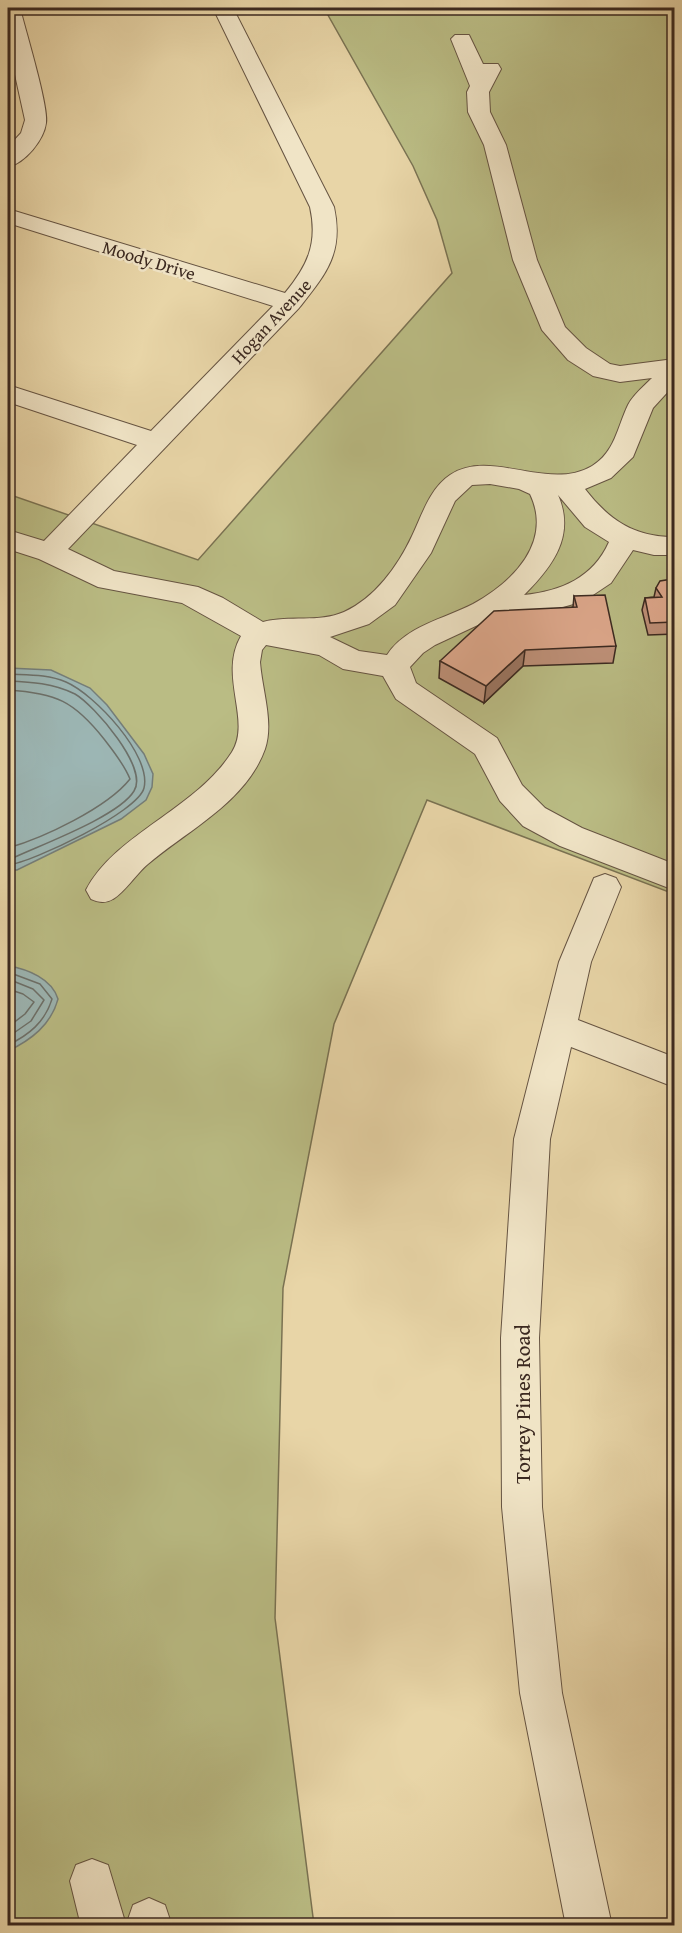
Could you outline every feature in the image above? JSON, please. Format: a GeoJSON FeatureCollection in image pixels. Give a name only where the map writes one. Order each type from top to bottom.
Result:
{"type":"FeatureCollection","features":[{"type":"Feature","properties":{"kind":"street","name":"Hogan Avenue"},"geometry":{"type":"LineString","coordinates":[[49,552],[291,303],[317,270],[326,249],[328,226],[322,207],[223,8]]}},
{"type":"Feature","properties":{"kind":"street"},"geometry":{"type":"LineString","coordinates":[[8,160],[32,135],[36,120],[11,21]]}},
{"type":"Feature","properties":{"kind":"street"},"geometry":{"type":"LineString","coordinates":[[462,39],[486,77],[477,101],[479,112],[483,126],[495,145],[522,238],[525,260],[544,303],[547,318],[565,343],[627,399],[636,416]]}},
{"type":"Feature","properties":{"kind":"street","name":"Moody Drive"},"geometry":{"type":"LineString","coordinates":[[8,216],[291,303]]}},
{"type":"Feature","properties":{"kind":"street"},"geometry":{"type":"LineString","coordinates":[[590,364],[602,370],[620,374],[675,368]]}},
{"type":"Feature","properties":{"kind":"street"},"geometry":{"type":"LineString","coordinates":[[395,668],[405,654],[440,630],[491,607],[541,560],[551,539],[548,503],[540,488],[546,483],[592,478],[617,460],[630,442],[641,405],[675,368]]}},
{"type":"Feature","properties":{"kind":"street"},"geometry":{"type":"LineString","coordinates":[[8,393],[156,442]]}},
{"type":"Feature","properties":{"kind":"street"},"geometry":{"type":"LineString","coordinates":[[102,890],[117,871],[190,818],[217,808],[253,737],[246,662],[250,642],[260,634],[327,627],[345,623],[368,612],[383,599],[404,574],[447,493],[459,481],[480,475],[546,483],[574,491],[595,520],[626,537],[651,545],[675,546]]}},
{"type":"Feature","properties":{"kind":"street"},"geometry":{"type":"LineString","coordinates":[[491,607],[544,604],[571,596],[604,572],[626,537]]}},
{"type":"Feature","properties":{"kind":"street"},"geometry":{"type":"LineString","coordinates":[[8,540],[49,552],[108,580],[188,594],[213,605],[260,634],[326,646],[353,661],[395,668]]}},
{"type":"Feature","properties":{"kind":"street"},"geometry":{"type":"LineString","coordinates":[[395,668],[400,683],[406,691],[486,746],[511,793],[534,817],[572,837],[675,877]]}},
{"type":"Feature","properties":{"kind":"street","name":"Torrey Pines Road"},"geometry":{"type":"LineString","coordinates":[[589,1926],[541,1693],[522,1506],[520,1338],[532,1140],[575,962],[605,887]]}},
{"type":"Feature","properties":{"kind":"street"},"geometry":{"type":"LineString","coordinates":[[559,1027],[675,1072]]}},
{"type":"Feature","properties":{"kind":"street"},"geometry":{"type":"LineString","coordinates":[[92,1881],[104,1926]]}},
{"type":"Feature","properties":{"kind":"green space"},"geometry":{"type":"Polygon","coordinates":[[[324,8],[674,8],[674,894],[427,800],[334,1024],[283,1288],[275,1618],[314,1925],[8,1926],[8,494],[198,560],[452,273],[437,220],[413,166],[324,8]]]}},
{"type":"Feature","properties":{"kind":"water"},"geometry":{"type":"Polygon","coordinates":[[[8,668],[51,670],[90,688],[107,705],[144,754],[153,774],[152,787],[146,800],[121,819],[17,870],[8,870],[8,668]]]}},
{"type":"Feature","properties":{"kind":"water"},"geometry":{"type":"Polygon","coordinates":[[[8,966],[38,976],[50,986],[58,999],[50,1017],[39,1031],[8,1051],[8,966]]]}},
{"type":"Feature","properties":{"kind":"building"},"geometry":{"type":"Polygon","coordinates":[[[675,574],[675,622],[650,623],[645,598],[662,597],[656,588],[660,581],[672,579],[675,574]]]}},
{"type":"Feature","properties":{"kind":"building"},"geometry":{"type":"Polygon","coordinates":[[[605,595],[616,646],[525,650],[486,686],[440,661],[494,611],[577,607],[574,596],[605,595]]]}}]}
